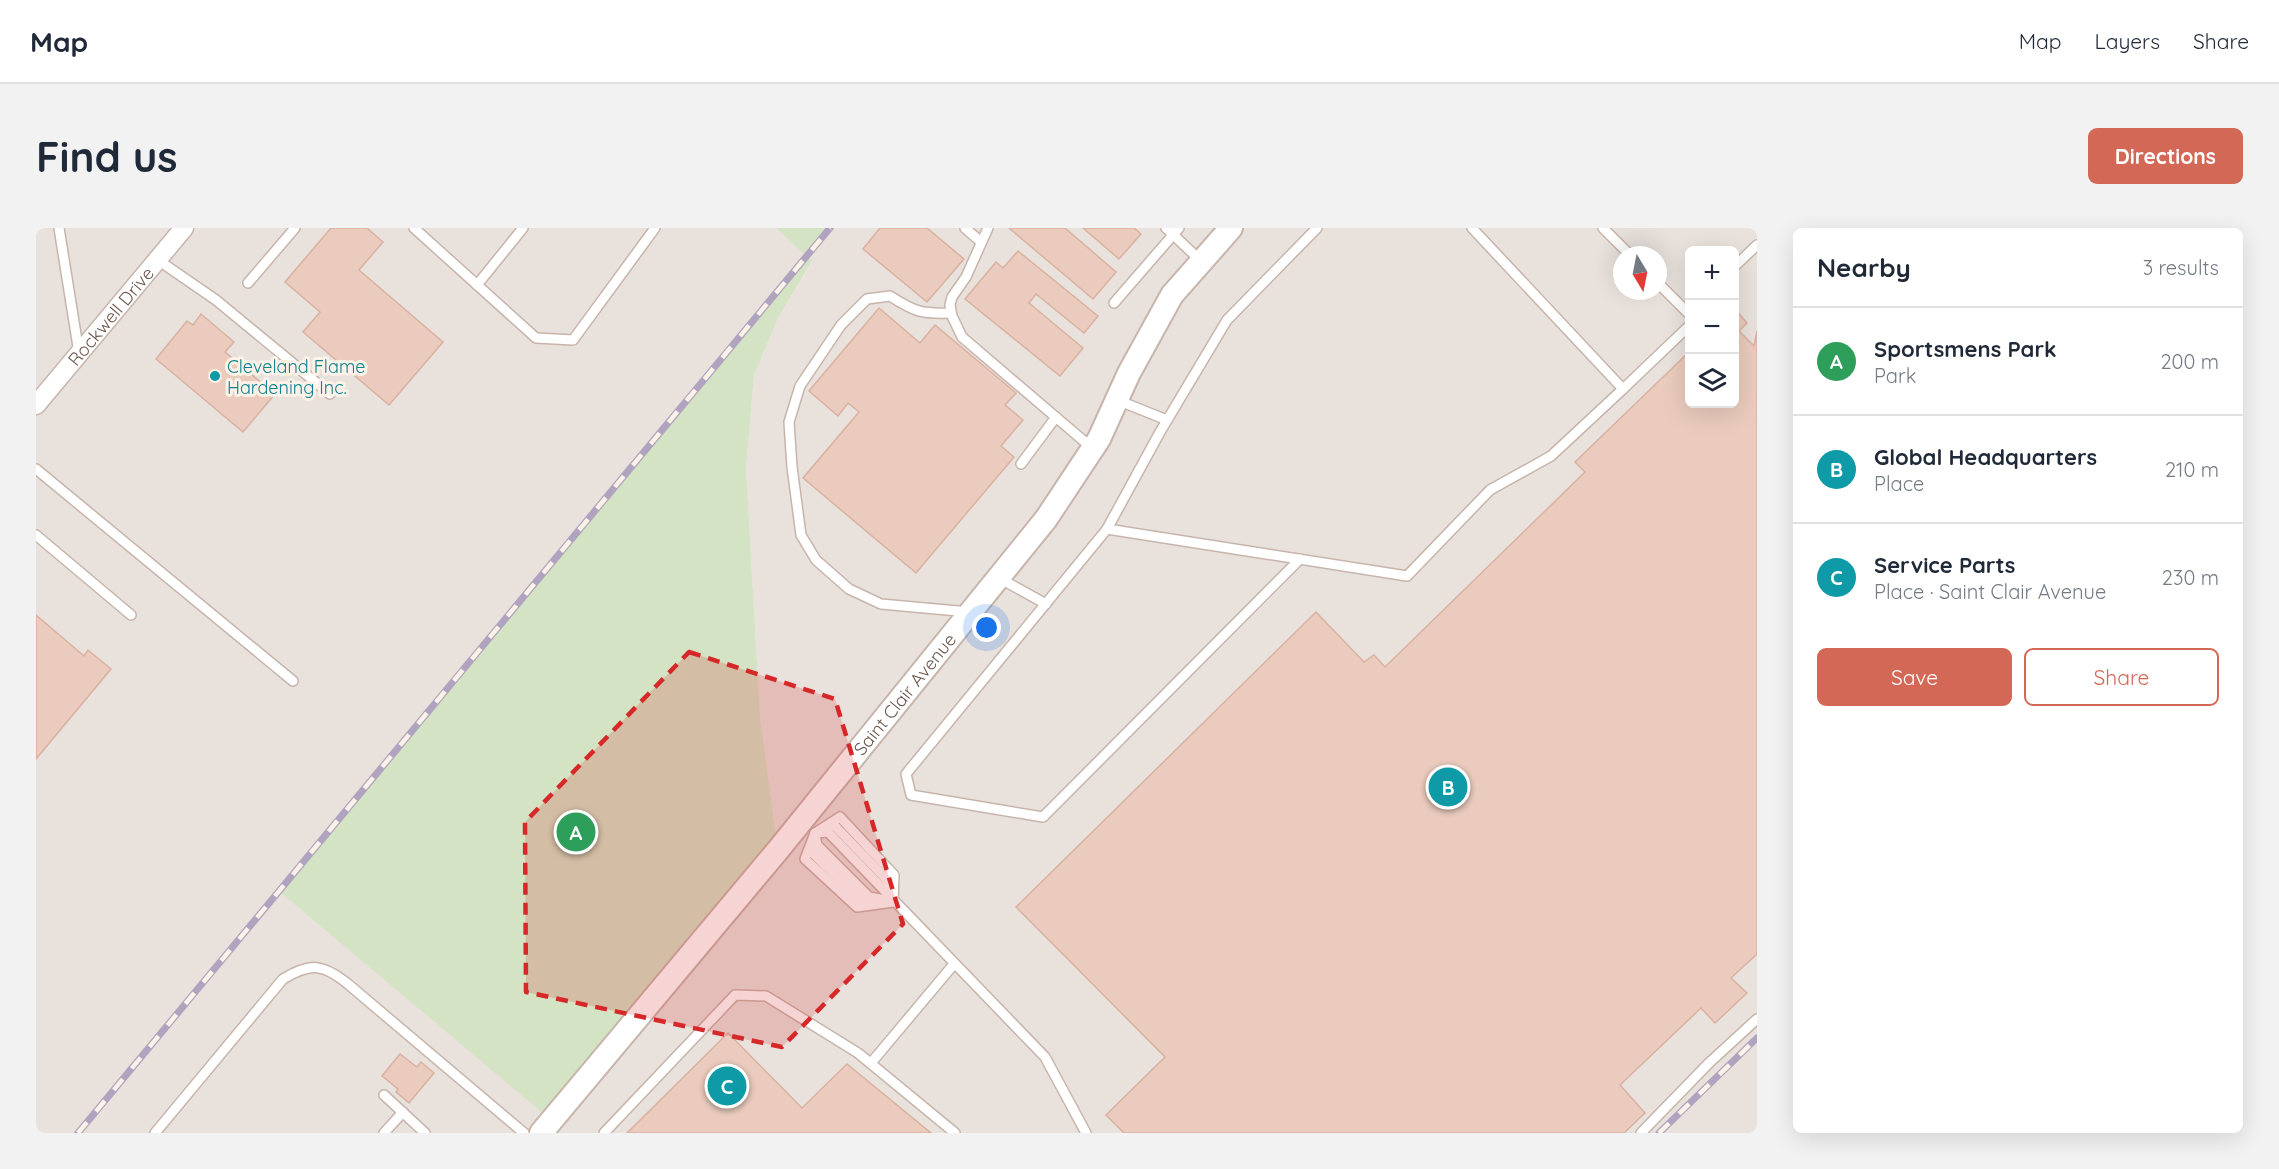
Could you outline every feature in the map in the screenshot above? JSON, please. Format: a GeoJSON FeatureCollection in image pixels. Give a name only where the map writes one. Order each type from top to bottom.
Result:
{"type":"FeatureCollection","features":[{"type":"Feature","properties":{"kind":"street","name":"Rockwell Drive"},"geometry":{"type":"LineString","coordinates":[[36,405],[184,228]]}},
{"type":"Feature","properties":{"kind":"street","name":"Saint Clair Avenue"},"geometry":{"type":"LineString","coordinates":[[541,1133],[808,827],[971,612],[1046,519],[1093,448],[1129,373],[1172,295],[1231,228]]}},
{"type":"Feature","properties":{"kind":"lane"},"geometry":{"type":"LineString","coordinates":[[59,228],[79,353]]}},
{"type":"Feature","properties":{"kind":"lane"},"geometry":{"type":"LineString","coordinates":[[248,283],[295,228]]}},
{"type":"Feature","properties":{"kind":"lane"},"geometry":{"type":"LineString","coordinates":[[414,228],[536,338],[573,340],[655,228]]}},
{"type":"Feature","properties":{"kind":"lane"},"geometry":{"type":"LineString","coordinates":[[477,285],[523,228]]}},
{"type":"Feature","properties":{"kind":"lane"},"geometry":{"type":"LineString","coordinates":[[965,228],[981,242]]}},
{"type":"Feature","properties":{"kind":"lane"},"geometry":{"type":"LineString","coordinates":[[988,228],[966,277],[952,297],[950,305],[962,337],[1093,448]]}},
{"type":"Feature","properties":{"kind":"lane"},"geometry":{"type":"LineString","coordinates":[[1300,559],[1043,817],[911,795],[906,774],[1107,529],[1167,420],[1227,320],[1317,228]]}},
{"type":"Feature","properties":{"kind":"lane"},"geometry":{"type":"LineString","coordinates":[[1472,228],[1623,389]]}},
{"type":"Feature","properties":{"kind":"lane"},"geometry":{"type":"LineString","coordinates":[[1604,228],[1621,246]]}},
{"type":"Feature","properties":{"kind":"lane"},"geometry":{"type":"LineString","coordinates":[[1114,303],[1173,230],[1201,261]]}},
{"type":"Feature","properties":{"kind":"lane"},"geometry":{"type":"LineString","coordinates":[[1739,262],[1757,245]]}},
{"type":"Feature","properties":{"kind":"lane"},"geometry":{"type":"LineString","coordinates":[[158,260],[216,300],[330,394]]}},
{"type":"Feature","properties":{"kind":"lane"},"geometry":{"type":"LineString","coordinates":[[1667,292],[1685,311]]}},
{"type":"Feature","properties":{"kind":"lane"},"geometry":{"type":"LineString","coordinates":[[951,312],[927,314],[910,309],[890,296],[867,299],[841,325],[800,387],[789,423],[801,535],[816,560],[849,589],[881,604],[971,612]]}},
{"type":"Feature","properties":{"kind":"lane"},"geometry":{"type":"LineString","coordinates":[[1107,529],[1407,576],[1490,490],[1551,456],[1685,329]]}},
{"type":"Feature","properties":{"kind":"lane"},"geometry":{"type":"LineString","coordinates":[[1117,399],[1167,420]]}},
{"type":"Feature","properties":{"kind":"lane"},"geometry":{"type":"LineString","coordinates":[[1021,464],[1056,417]]}},
{"type":"Feature","properties":{"kind":"lane"},"geometry":{"type":"LineString","coordinates":[[36,469],[293,681]]}},
{"type":"Feature","properties":{"kind":"lane"},"geometry":{"type":"LineString","coordinates":[[36,535],[131,615]]}},
{"type":"Feature","properties":{"kind":"lane"},"geometry":{"type":"LineString","coordinates":[[999,578],[1046,604]]}},
{"type":"Feature","properties":{"kind":"lane"},"geometry":{"type":"LineString","coordinates":[[808,827],[840,817],[894,874],[893,902]]}},
{"type":"Feature","properties":{"kind":"lane"},"geometry":{"type":"LineString","coordinates":[[808,827],[817,845],[869,897],[893,902]]}},
{"type":"Feature","properties":{"kind":"lane"},"geometry":{"type":"LineString","coordinates":[[808,827],[805,859],[857,908],[893,902]]}},
{"type":"Feature","properties":{"kind":"lane"},"geometry":{"type":"LineString","coordinates":[[808,827],[828,832],[881,886],[893,902],[1046,1057],[1086,1133]]}},
{"type":"Feature","properties":{"kind":"lane"},"geometry":{"type":"LineString","coordinates":[[871,1063],[954,964]]}},
{"type":"Feature","properties":{"kind":"lane"},"geometry":{"type":"LineString","coordinates":[[155,1133],[283,979],[301,969],[318,967],[335,973],[524,1133]]}},
{"type":"Feature","properties":{"kind":"lane"},"geometry":{"type":"LineString","coordinates":[[604,1133],[735,995],[766,996],[858,1053],[955,1133]]}},
{"type":"Feature","properties":{"kind":"lane"},"geometry":{"type":"LineString","coordinates":[[1641,1133],[1709,1063],[1757,1019]]}},
{"type":"Feature","properties":{"kind":"lane"},"geometry":{"type":"LineString","coordinates":[[384,1095],[425,1133]]}},
{"type":"Feature","properties":{"kind":"lane"},"geometry":{"type":"LineString","coordinates":[[384,1133],[403,1112]]}},
{"type":"Feature","properties":{"kind":"highlighted area"},"geometry":{"type":"Polygon","coordinates":[[[689,652],[835,699],[903,924],[782,1047],[526,992],[525,822],[689,652]]]}},
{"type":"Feature","properties":{"kind":"shaded area"},"geometry":{"type":"Polygon","coordinates":[[[36,228],[179,228],[36,398],[36,228]]]}},
{"type":"Feature","properties":{"kind":"shaded area"},"geometry":{"type":"Polygon","coordinates":[[[184,228],[776,228],[807,255],[830,228],[1757,228],[1757,1133],[36,1133],[36,405],[184,228]],[[807,256],[279,891],[778,850],[760,717],[746,468],[754,375],[778,318],[812,262],[807,256]]]}},
{"type":"Feature","properties":{"kind":"green space"},"geometry":{"type":"Polygon","coordinates":[[[776,228],[830,228],[807,255],[812,261],[778,318],[754,375],[746,468],[760,717],[778,850],[551,1120],[279,891],[807,256],[776,228]]]}},
{"type":"Feature","properties":{"kind":"building"},"geometry":{"type":"Polygon","coordinates":[[[331,228],[367,228],[383,242],[359,270],[443,342],[389,405],[303,332],[320,312],[285,282],[331,228]]]}},
{"type":"Feature","properties":{"kind":"building"},"geometry":{"type":"Polygon","coordinates":[[[880,228],[927,228],[964,259],[927,302],[863,249],[880,228]]]}},
{"type":"Feature","properties":{"kind":"building"},"geometry":{"type":"Polygon","coordinates":[[[1009,228],[1065,228],[1116,272],[1093,299],[1009,228]]]}},
{"type":"Feature","properties":{"kind":"building"},"geometry":{"type":"Polygon","coordinates":[[[1083,228],[1134,228],[1141,234],[1119,259],[1083,228]]]}},
{"type":"Feature","properties":{"kind":"building"},"geometry":{"type":"Polygon","coordinates":[[[1018,251],[1098,316],[1084,333],[1036,294],[1029,303],[1083,348],[1060,376],[965,299],[996,262],[1003,268],[1018,251]]]}},
{"type":"Feature","properties":{"kind":"building"},"geometry":{"type":"Polygon","coordinates":[[[879,308],[920,343],[935,325],[1016,393],[1005,405],[1023,420],[1001,446],[1014,457],[916,573],[803,478],[859,412],[848,403],[838,416],[809,391],[879,308]]]}},
{"type":"Feature","properties":{"kind":"building","name":"Cleveland Flame Hardening Inc."},"geometry":{"type":"Polygon","coordinates":[[[201,314],[234,342],[225,352],[275,394],[243,432],[156,359],[187,321],[193,325],[201,314]]]}},
{"type":"Feature","properties":{"kind":"building"},"geometry":{"type":"Polygon","coordinates":[[[1739,314],[1747,323],[1739,331],[1739,314]]]}},
{"type":"Feature","properties":{"kind":"building"},"geometry":{"type":"Polygon","coordinates":[[[1739,331],[1754,346],[1757,331],[1757,954],[1731,978],[1747,993],[1715,1023],[1701,1008],[1620,1085],[1645,1113],[1624,1133],[1124,1133],[1106,1115],[1165,1057],[1016,907],[1316,612],[1364,662],[1374,655],[1385,667],[1585,472],[1575,462],[1685,356],[1685,408],[1739,408],[1739,331]]]}},
{"type":"Feature","properties":{"kind":"building"},"geometry":{"type":"Polygon","coordinates":[[[36,615],[84,656],[88,650],[111,669],[36,759],[36,615]]]}},
{"type":"Feature","properties":{"kind":"building"},"geometry":{"type":"Polygon","coordinates":[[[728,1033],[802,1108],[847,1064],[931,1133],[627,1133],[728,1033]]]}},
{"type":"Feature","properties":{"kind":"building"},"geometry":{"type":"Polygon","coordinates":[[[400,1054],[417,1067],[421,1062],[434,1073],[409,1103],[396,1092],[398,1089],[382,1076],[400,1054]]]}},
{"type":"Feature","properties":{"kind":"railway"},"geometry":{"type":"LineString","coordinates":[[78,1133],[830,228]]}},
{"type":"Feature","properties":{"kind":"railway"},"geometry":{"type":"LineString","coordinates":[[1659,1133],[1757,1038]]}},
{"type":"Feature","properties":{"kind":"place","name":"Cleveland Flame Hardening Inc."},"geometry":{"type":"Point","coordinates":[215,376]}},
{"type":"Feature","properties":{"kind":"place","name":"Global Headquarters"},"geometry":{"type":"Point","coordinates":[1448,787]}},
{"type":"Feature","properties":{"kind":"place","name":"Sportsmens Park"},"geometry":{"type":"Point","coordinates":[576,832]}},
{"type":"Feature","properties":{"kind":"place","name":"Service Parts"},"geometry":{"type":"Point","coordinates":[727,1086]}}]}
